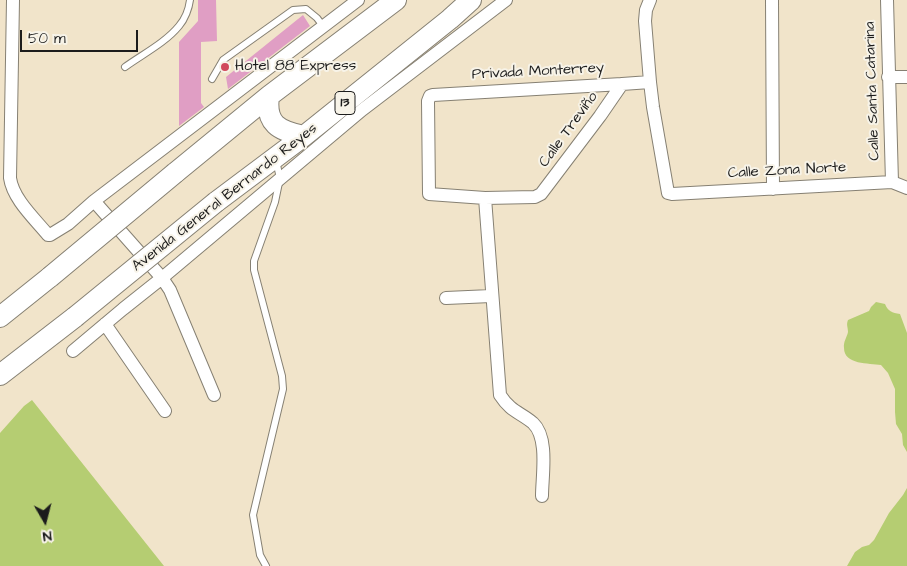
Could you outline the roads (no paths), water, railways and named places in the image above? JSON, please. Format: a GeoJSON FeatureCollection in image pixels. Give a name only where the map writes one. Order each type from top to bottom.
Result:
{"type":"FeatureCollection","features":[{"type":"Feature","properties":{"kind":"main road"},"geometry":{"type":"LineString","coordinates":[[0,317],[269,96],[396,0]]}},
{"type":"Feature","properties":{"kind":"main road","name":"Avenida General Bernardo Reyes"},"geometry":{"type":"LineString","coordinates":[[0,374],[75,317],[216,202],[304,136],[357,103],[471,0]]}},
{"type":"Feature","properties":{"kind":"main road"},"geometry":{"type":"LineString","coordinates":[[269,96],[269,115],[274,124],[282,130],[304,136]]}},
{"type":"Feature","properties":{"kind":"street"},"geometry":{"type":"LineString","coordinates":[[13,0],[11,185],[15,195],[50,235],[68,224],[94,201],[358,0]]}},
{"type":"Feature","properties":{"kind":"street"},"geometry":{"type":"LineString","coordinates":[[74,351],[280,178],[357,103],[506,0]]}},
{"type":"Feature","properties":{"kind":"street"},"geometry":{"type":"LineString","coordinates":[[650,0],[645,20],[650,82]]}},
{"type":"Feature","properties":{"kind":"street"},"geometry":{"type":"LineString","coordinates":[[772,0],[773,189]]}},
{"type":"Feature","properties":{"kind":"street","name":"Calle Santa Catarina"},"geometry":{"type":"LineString","coordinates":[[886,0],[892,182]]}},
{"type":"Feature","properties":{"kind":"street"},"geometry":{"type":"LineString","coordinates":[[888,77],[907,77]]}},
{"type":"Feature","properties":{"kind":"street","name":"Privada Monterrey"},"geometry":{"type":"LineString","coordinates":[[485,198],[430,194],[429,97],[433,95],[650,82]]}},
{"type":"Feature","properties":{"kind":"street","name":"Calle Zona Norte"},"geometry":{"type":"LineString","coordinates":[[650,82],[668,193],[892,182],[907,188]]}},
{"type":"Feature","properties":{"kind":"street","name":"Calle Treviño"},"geometry":{"type":"LineString","coordinates":[[485,198],[534,197],[541,194],[622,84]]}},
{"type":"Feature","properties":{"kind":"street"},"geometry":{"type":"LineString","coordinates":[[485,198],[500,395],[505,404],[534,424],[541,436],[544,446],[542,496]]}},
{"type":"Feature","properties":{"kind":"street"},"geometry":{"type":"LineString","coordinates":[[94,201],[162,278],[170,290],[214,395]]}},
{"type":"Feature","properties":{"kind":"street"},"geometry":{"type":"LineString","coordinates":[[446,298],[491,296]]}},
{"type":"Feature","properties":{"kind":"street"},"geometry":{"type":"LineString","coordinates":[[105,324],[165,411]]}},
{"type":"Feature","properties":{"kind":"lane"},"geometry":{"type":"LineString","coordinates":[[124,66],[153,48],[181,25],[190,0]]}},
{"type":"Feature","properties":{"kind":"lane"},"geometry":{"type":"LineString","coordinates":[[212,79],[223,60],[293,10],[306,8],[323,26]]}},
{"type":"Feature","properties":{"kind":"lane"},"geometry":{"type":"LineString","coordinates":[[266,566],[260,555],[254,515],[283,389],[282,376],[254,270],[254,261],[275,202],[280,178],[275,158]]}},
{"type":"Feature","properties":{"kind":"place","name":"Hotel 88 Express"},"geometry":{"type":"Point","coordinates":[225,67]}}]}
